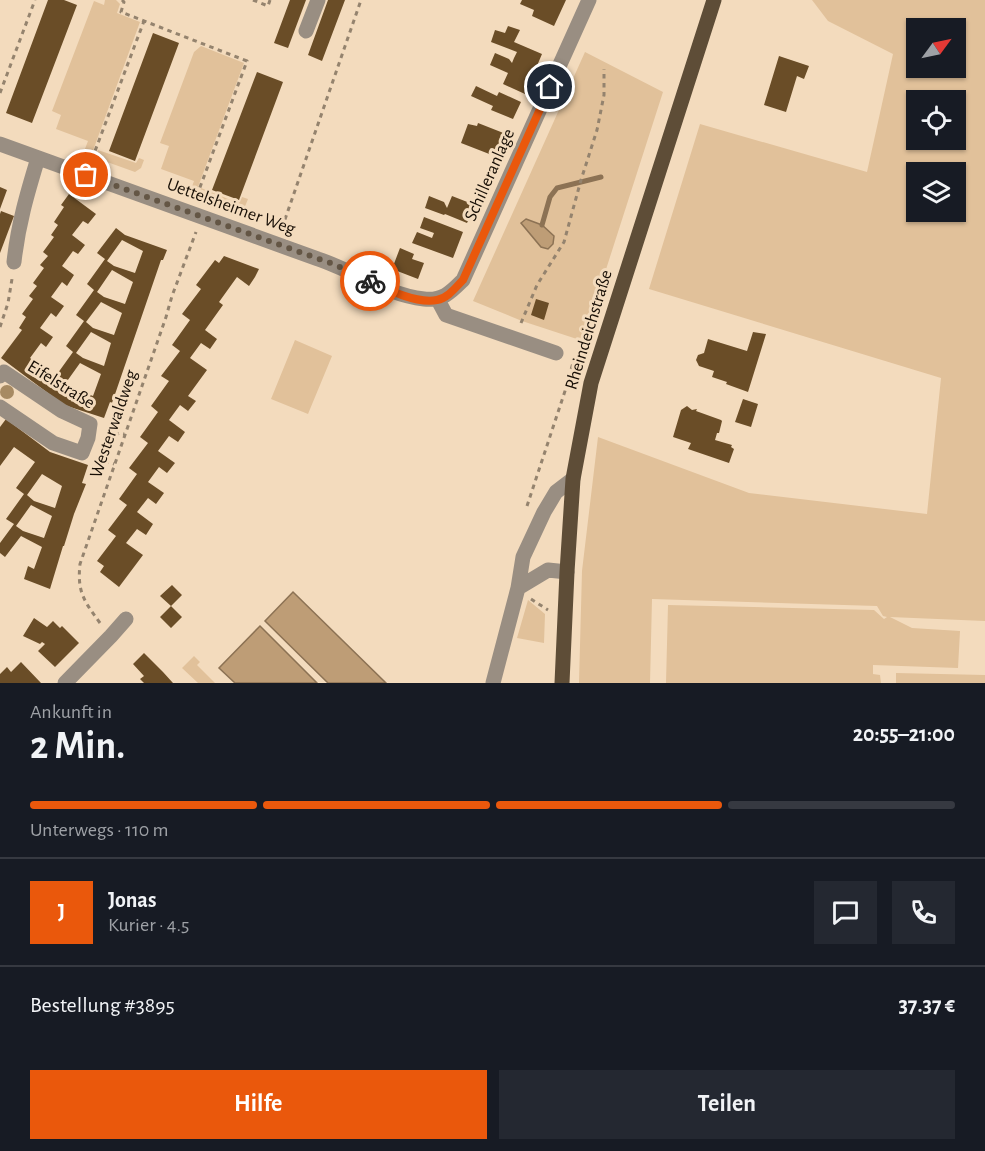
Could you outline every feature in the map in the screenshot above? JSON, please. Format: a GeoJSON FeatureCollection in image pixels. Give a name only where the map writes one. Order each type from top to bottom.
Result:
{"type":"FeatureCollection","features":[{"type":"Feature","properties":{"kind":"main road","name":"Rheindeichstraße"},"geometry":{"type":"LineString","coordinates":[[562,683],[573,478],[591,383],[714,0]]}},
{"type":"Feature","properties":{"kind":"street"},"geometry":{"type":"LineString","coordinates":[[306,31],[318,0]]}},
{"type":"Feature","properties":{"kind":"street","name":"Schilleranlage"},"geometry":{"type":"LineString","coordinates":[[443,297],[463,280],[473,260],[589,0]]}},
{"type":"Feature","properties":{"kind":"street","name":"Uettelsheimer Weg"},"geometry":{"type":"LineString","coordinates":[[0,144],[333,264],[400,295],[425,300],[443,297]]}},
{"type":"Feature","properties":{"kind":"street"},"geometry":{"type":"LineString","coordinates":[[15,262],[20,224],[38,158]]}},
{"type":"Feature","properties":{"kind":"street"},"geometry":{"type":"LineString","coordinates":[[443,297],[446,315],[556,353]]}},
{"type":"Feature","properties":{"kind":"street","name":"Eifelstraße"},"geometry":{"type":"LineString","coordinates":[[0,376],[4,372],[62,411],[90,424],[82,453],[53,443],[0,407]]}},
{"type":"Feature","properties":{"kind":"street"},"geometry":{"type":"LineString","coordinates":[[493,683],[518,588],[523,557],[556,492],[573,478]]}},
{"type":"Feature","properties":{"kind":"street"},"geometry":{"type":"LineString","coordinates":[[518,588],[548,570],[567,572]]}},
{"type":"Feature","properties":{"kind":"street"},"geometry":{"type":"LineString","coordinates":[[65,683],[126,619]]}},
{"type":"Feature","properties":{"kind":"path"},"geometry":{"type":"LineString","coordinates":[[0,93],[35,0]]}},
{"type":"Feature","properties":{"kind":"path"},"geometry":{"type":"LineString","coordinates":[[86,175],[144,21],[121,12],[124,2],[122,0]]}},
{"type":"Feature","properties":{"kind":"path"},"geometry":{"type":"LineString","coordinates":[[253,0],[268,6],[270,0]]}},
{"type":"Feature","properties":{"kind":"path"},"geometry":{"type":"LineString","coordinates":[[277,243],[361,0]]}},
{"type":"Feature","properties":{"kind":"path","name":"Westerwaldweg"},"geometry":{"type":"LineString","coordinates":[[111,636],[99,623],[84,600],[78,579],[80,564],[166,317],[196,214],[247,61],[144,21]]}},
{"type":"Feature","properties":{"kind":"path"},"geometry":{"type":"LineString","coordinates":[[516,339],[531,298],[564,242],[597,130],[604,95],[604,69]]}},
{"type":"Feature","properties":{"kind":"path"},"geometry":{"type":"LineString","coordinates":[[0,327],[8,303],[15,262]]}},
{"type":"Feature","properties":{"kind":"path"},"geometry":{"type":"LineString","coordinates":[[526,509],[574,359],[556,353]]}},
{"type":"Feature","properties":{"kind":"path"},"geometry":{"type":"LineString","coordinates":[[114,465],[93,457],[115,435],[124,434]]}},
{"type":"Feature","properties":{"kind":"path"},"geometry":{"type":"LineString","coordinates":[[518,588],[547,610]]}},
{"type":"Feature","properties":{"kind":"shaded area"},"geometry":{"type":"Polygon","coordinates":[[[105,0],[116,0],[120,4],[117,13],[140,22],[91,156],[83,154],[88,141],[56,129],[61,115],[52,111],[94,1],[104,5],[105,0]]]}},
{"type":"Feature","properties":{"kind":"shaded area"},"geometry":{"type":"Polygon","coordinates":[[[812,0],[985,0],[985,621],[890,617],[912,628],[960,631],[958,668],[873,665],[873,674],[880,675],[881,683],[666,683],[668,605],[874,610],[884,619],[887,617],[883,616],[877,606],[652,599],[650,683],[579,683],[582,571],[598,437],[749,493],[927,514],[941,378],[649,289],[700,124],[867,172],[893,54],[828,21],[812,0]]]}},
{"type":"Feature","properties":{"kind":"shaded area"},"geometry":{"type":"Polygon","coordinates":[[[201,46],[244,63],[195,195],[190,192],[194,181],[161,169],[169,146],[160,143],[194,52],[201,46]]]}},
{"type":"Feature","properties":{"kind":"shaded area"},"geometry":{"type":"Polygon","coordinates":[[[585,52],[663,92],[583,341],[522,321],[473,301],[585,52]]]}},
{"type":"Feature","properties":{"kind":"shaded area"},"geometry":{"type":"Polygon","coordinates":[[[98,150],[136,163],[139,158],[144,160],[141,168],[135,172],[96,158],[98,150]]]}},
{"type":"Feature","properties":{"kind":"shaded area"},"geometry":{"type":"Polygon","coordinates":[[[201,188],[238,203],[242,197],[248,199],[244,209],[238,211],[200,197],[201,188]]]}},
{"type":"Feature","properties":{"kind":"shaded area"},"geometry":{"type":"Polygon","coordinates":[[[526,219],[542,225],[554,236],[553,244],[548,249],[541,247],[521,223],[526,219]]]}},
{"type":"Feature","properties":{"kind":"shaded area"},"geometry":{"type":"Polygon","coordinates":[[[295,340],[332,356],[308,414],[271,399],[295,340]]]}},
{"type":"Feature","properties":{"kind":"shaded area"},"geometry":{"type":"Polygon","coordinates":[[[293,592],[386,683],[328,683],[265,621],[293,592]]]}},
{"type":"Feature","properties":{"kind":"shaded area"},"geometry":{"type":"Polygon","coordinates":[[[528,600],[545,614],[544,643],[517,638],[528,600]]]}},
{"type":"Feature","properties":{"kind":"shaded area"},"geometry":{"type":"Polygon","coordinates":[[[260,626],[317,683],[235,683],[219,668],[260,626]]]}},
{"type":"Feature","properties":{"kind":"shaded area"},"geometry":{"type":"Polygon","coordinates":[[[194,656],[200,662],[197,665],[215,683],[198,683],[182,668],[194,656]]]}},
{"type":"Feature","properties":{"kind":"shaded area"},"geometry":{"type":"Polygon","coordinates":[[[896,673],[985,675],[985,683],[896,683],[896,673]]]}},
{"type":"Feature","properties":{"kind":"building"},"geometry":{"type":"Polygon","coordinates":[[[48,0],[64,0],[77,5],[32,123],[6,113],[48,0]]]}},
{"type":"Feature","properties":{"kind":"building"},"geometry":{"type":"Polygon","coordinates":[[[290,0],[306,0],[288,48],[274,43],[290,0]]]}},
{"type":"Feature","properties":{"kind":"building"},"geometry":{"type":"Polygon","coordinates":[[[328,0],[345,0],[322,61],[308,55],[328,0]]]}},
{"type":"Feature","properties":{"kind":"building"},"geometry":{"type":"Polygon","coordinates":[[[522,0],[566,0],[554,26],[532,16],[534,10],[520,4],[522,0]]]}},
{"type":"Feature","properties":{"kind":"building"},"geometry":{"type":"Polygon","coordinates":[[[508,26],[520,30],[514,42],[542,54],[525,94],[503,84],[508,73],[490,65],[495,53],[509,59],[512,63],[517,52],[491,42],[495,30],[505,33],[508,26]]]}},
{"type":"Feature","properties":{"kind":"building"},"geometry":{"type":"Polygon","coordinates":[[[153,33],[179,43],[135,161],[109,151],[153,33]]]}},
{"type":"Feature","properties":{"kind":"building"},"geometry":{"type":"Polygon","coordinates":[[[779,56],[809,66],[804,79],[797,76],[786,112],[764,105],[779,56]]]}},
{"type":"Feature","properties":{"kind":"building"},"geometry":{"type":"Polygon","coordinates":[[[257,72],[283,82],[239,200],[212,190],[257,72]]]}},
{"type":"Feature","properties":{"kind":"building"},"geometry":{"type":"Polygon","coordinates":[[[476,86],[497,96],[499,92],[521,102],[513,119],[491,110],[493,106],[471,96],[476,86]]]}},
{"type":"Feature","properties":{"kind":"building"},"geometry":{"type":"Polygon","coordinates":[[[478,123],[506,134],[497,157],[461,143],[468,124],[477,126],[478,123]]]}},
{"type":"Feature","properties":{"kind":"building"},"geometry":{"type":"Polygon","coordinates":[[[0,187],[7,190],[0,209],[0,187]]]}},
{"type":"Feature","properties":{"kind":"building"},"geometry":{"type":"Polygon","coordinates":[[[69,194],[96,214],[88,224],[83,221],[72,235],[85,245],[78,254],[73,251],[62,266],[74,275],[67,286],[62,282],[51,297],[64,306],[56,317],[51,313],[40,328],[53,337],[46,347],[41,343],[30,358],[55,377],[73,352],[66,346],[84,321],[76,315],[94,290],[87,284],[105,259],[97,253],[116,228],[125,235],[167,250],[161,260],[112,403],[110,402],[104,418],[64,405],[1,358],[22,330],[19,328],[26,317],[22,314],[33,299],[29,296],[37,286],[33,283],[44,268],[40,265],[48,256],[43,252],[54,237],[51,235],[58,225],[54,222],[64,207],[61,205],[69,194]],[[122,240],[107,261],[114,266],[135,273],[143,251],[122,240]],[[112,270],[97,292],[104,297],[125,304],[133,282],[112,270]],[[101,302],[86,322],[93,328],[114,335],[122,313],[101,302]],[[91,332],[76,353],[104,366],[111,343],[91,332]],[[80,363],[65,384],[93,396],[101,374],[80,363]]]}},
{"type":"Feature","properties":{"kind":"building"},"geometry":{"type":"Polygon","coordinates":[[[429,196],[444,202],[447,208],[452,196],[475,205],[467,223],[425,208],[429,196]]]}},
{"type":"Feature","properties":{"kind":"building"},"geometry":{"type":"Polygon","coordinates":[[[1,211],[14,216],[0,253],[0,214],[1,211]]]}},
{"type":"Feature","properties":{"kind":"building"},"geometry":{"type":"Polygon","coordinates":[[[424,217],[463,232],[453,258],[412,243],[417,232],[432,238],[434,233],[420,228],[424,217]]]}},
{"type":"Feature","properties":{"kind":"building"},"geometry":{"type":"Polygon","coordinates":[[[400,248],[414,254],[412,259],[424,263],[418,279],[392,269],[400,248]]]}},
{"type":"Feature","properties":{"kind":"building"},"geometry":{"type":"Polygon","coordinates":[[[224,256],[259,269],[249,286],[237,277],[219,302],[223,305],[205,330],[217,339],[210,349],[201,343],[190,358],[207,370],[188,396],[196,401],[188,411],[180,405],[169,420],[185,432],[178,442],[169,436],[158,451],[175,463],[167,473],[159,467],[148,482],[164,493],[156,504],[148,498],[137,512],[153,524],[146,535],[137,529],[126,543],[143,555],[119,587],[100,572],[104,566],[97,561],[116,536],[108,530],[127,505],[119,499],[137,474],[129,468],[148,443],[140,437],[158,412],[151,406],[169,381],[161,376],[180,351],[172,345],[190,320],[182,314],[201,289],[196,285],[215,260],[219,263],[224,256]]]}},
{"type":"Feature","properties":{"kind":"building"},"geometry":{"type":"Polygon","coordinates":[[[536,299],[549,303],[544,320],[531,315],[536,299]]]}},
{"type":"Feature","properties":{"kind":"building"},"geometry":{"type":"Polygon","coordinates":[[[753,332],[766,334],[748,392],[712,377],[714,371],[699,366],[696,360],[698,355],[704,353],[708,339],[747,351],[753,332]]]}},
{"type":"Feature","properties":{"kind":"building"},"geometry":{"type":"Polygon","coordinates":[[[743,399],[758,404],[751,427],[735,422],[743,399]]]}},
{"type":"Feature","properties":{"kind":"building"},"geometry":{"type":"Polygon","coordinates":[[[687,406],[722,421],[715,440],[732,445],[734,449],[729,463],[688,449],[691,443],[673,437],[681,410],[687,406]]]}},
{"type":"Feature","properties":{"kind":"building"},"geometry":{"type":"Polygon","coordinates":[[[6,419],[50,452],[88,465],[82,483],[86,484],[50,589],[24,579],[28,566],[34,569],[42,547],[21,536],[5,557],[0,553],[0,543],[14,524],[6,519],[24,494],[16,488],[35,462],[14,447],[0,466],[0,427],[6,419]],[[42,474],[27,495],[34,501],[55,508],[62,486],[42,474]],[[31,505],[16,526],[23,531],[44,538],[52,516],[31,505]]]}},
{"type":"Feature","properties":{"kind":"building"},"geometry":{"type":"Polygon","coordinates":[[[172,585],[182,595],[171,606],[160,596],[172,585]]]}},
{"type":"Feature","properties":{"kind":"building"},"geometry":{"type":"Polygon","coordinates":[[[171,606],[182,617],[171,628],[160,617],[171,606]]]}},
{"type":"Feature","properties":{"kind":"building"},"geometry":{"type":"Polygon","coordinates":[[[34,618],[47,627],[53,621],[60,628],[62,626],[79,643],[55,667],[38,651],[45,644],[23,636],[34,618]]]}},
{"type":"Feature","properties":{"kind":"building"},"geometry":{"type":"Polygon","coordinates":[[[144,653],[173,683],[144,683],[140,679],[144,676],[133,664],[144,653]]]}},
{"type":"Feature","properties":{"kind":"building"},"geometry":{"type":"Polygon","coordinates":[[[21,662],[41,683],[0,683],[0,674],[7,667],[11,672],[21,662]]]}},
{"type":"Feature","properties":{"kind":"waterway"},"geometry":{"type":"LineString","coordinates":[[542,225],[550,197],[557,188],[601,177]]}},
{"type":"Feature","properties":{"kind":"way so far"},"geometry":{"type":"LineString","coordinates":[[86,175],[333,264],[370,281]]}},
{"type":"Feature","properties":{"kind":"route"},"geometry":{"type":"LineString","coordinates":[[370,281],[400,295],[438,300],[463,280],[550,87]]}}]}
